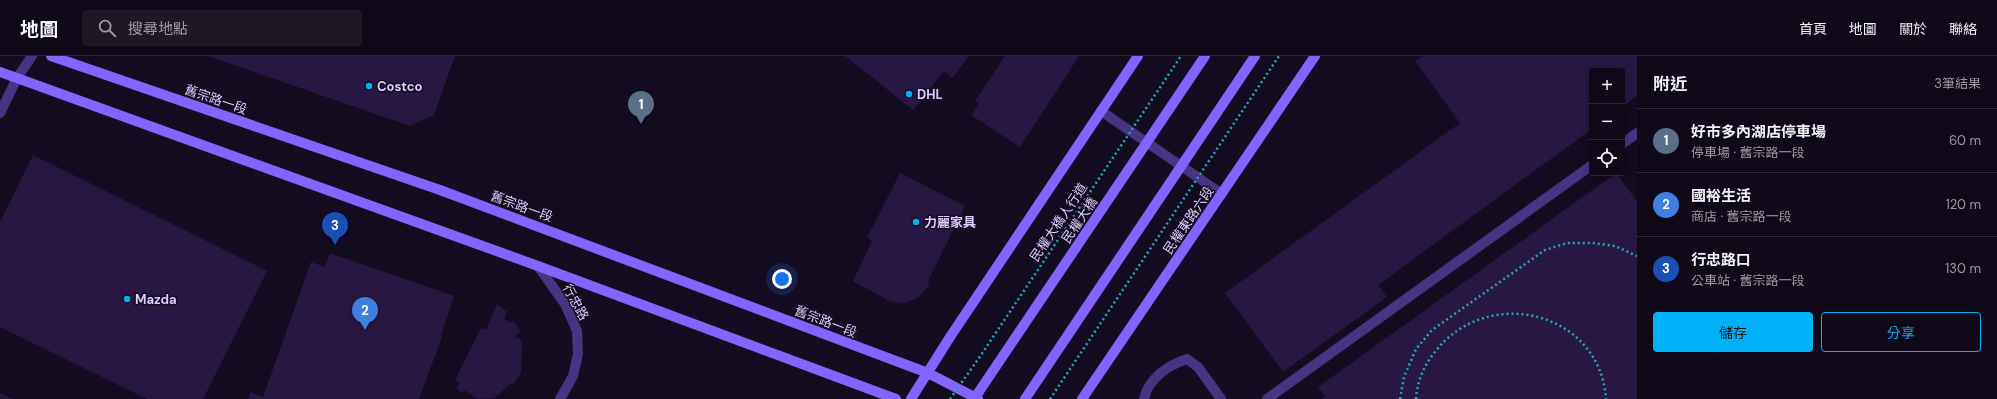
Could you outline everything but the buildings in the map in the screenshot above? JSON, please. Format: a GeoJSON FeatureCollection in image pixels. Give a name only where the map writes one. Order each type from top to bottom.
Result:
{"type":"FeatureCollection","features":[{"type":"Feature","properties":{"kind":"main road","name":"舊宗路一段"},"geometry":{"type":"LineString","coordinates":[[51,56],[440,190],[928,373],[978,399]]}},
{"type":"Feature","properties":{"kind":"main road"},"geometry":{"type":"LineString","coordinates":[[911,399],[950,337],[1138,56]]}},
{"type":"Feature","properties":{"kind":"main road","name":"民權大橋"},"geometry":{"type":"LineString","coordinates":[[974,399],[1205,56]]}},
{"type":"Feature","properties":{"kind":"main road"},"geometry":{"type":"LineString","coordinates":[[1025,399],[1255,56]]}},
{"type":"Feature","properties":{"kind":"main road","name":"民權東路六段"},"geometry":{"type":"LineString","coordinates":[[1082,399],[1315,56]]}},
{"type":"Feature","properties":{"kind":"main road"},"geometry":{"type":"LineString","coordinates":[[0,72],[538,266],[896,399]]}},
{"type":"Feature","properties":{"kind":"street"},"geometry":{"type":"LineString","coordinates":[[0,113],[17,78],[32,56]]}},
{"type":"Feature","properties":{"kind":"street"},"geometry":{"type":"LineString","coordinates":[[1101,111],[1222,194]]}},
{"type":"Feature","properties":{"kind":"street"},"geometry":{"type":"LineString","coordinates":[[1625,142],[1637,133]]}},
{"type":"Feature","properties":{"kind":"street"},"geometry":{"type":"LineString","coordinates":[[1267,399],[1589,168]]}},
{"type":"Feature","properties":{"kind":"street","name":"行忠路"},"geometry":{"type":"LineString","coordinates":[[538,266],[565,304],[577,331],[578,354],[573,376],[560,399]]}},
{"type":"Feature","properties":{"kind":"street"},"geometry":{"type":"LineString","coordinates":[[1144,399],[1147,387],[1173,363],[1187,359],[1198,367],[1221,399]]}},
{"type":"Feature","properties":{"kind":"path","name":"民權大橋人行道"},"geometry":{"type":"LineString","coordinates":[[950,399],[1181,56]]}},
{"type":"Feature","properties":{"kind":"path"},"geometry":{"type":"LineString","coordinates":[[1050,399],[1279,56]]}},
{"type":"Feature","properties":{"kind":"path"},"geometry":{"type":"LineString","coordinates":[[1400,399],[1404,376],[1416,349],[1432,330],[1545,250],[1567,243],[1593,243],[1615,246],[1637,256]]}},
{"type":"Feature","properties":{"kind":"path"},"geometry":{"type":"LineString","coordinates":[[1416,399],[1416,390],[1426,363],[1444,340],[1474,320],[1495,314],[1524,313],[1552,321],[1576,337],[1594,360],[1605,387],[1606,399]]}},
{"type":"Feature","properties":{"kind":"place","name":"Costco"},"geometry":{"type":"Point","coordinates":[369,86]}},
{"type":"Feature","properties":{"kind":"place","name":"DHL"},"geometry":{"type":"Point","coordinates":[909,94]}},
{"type":"Feature","properties":{"kind":"place","name":"好市多內湖店停車場"},"geometry":{"type":"Point","coordinates":[641,124]}},
{"type":"Feature","properties":{"kind":"place","name":"力麗家具"},"geometry":{"type":"Point","coordinates":[916,222]}},
{"type":"Feature","properties":{"kind":"place","name":"行忠路口"},"geometry":{"type":"Point","coordinates":[335,245]}},
{"type":"Feature","properties":{"kind":"place","name":"Mazda"},"geometry":{"type":"Point","coordinates":[127,299]}},
{"type":"Feature","properties":{"kind":"place","name":"國裕生活"},"geometry":{"type":"Point","coordinates":[365,330]}}]}
